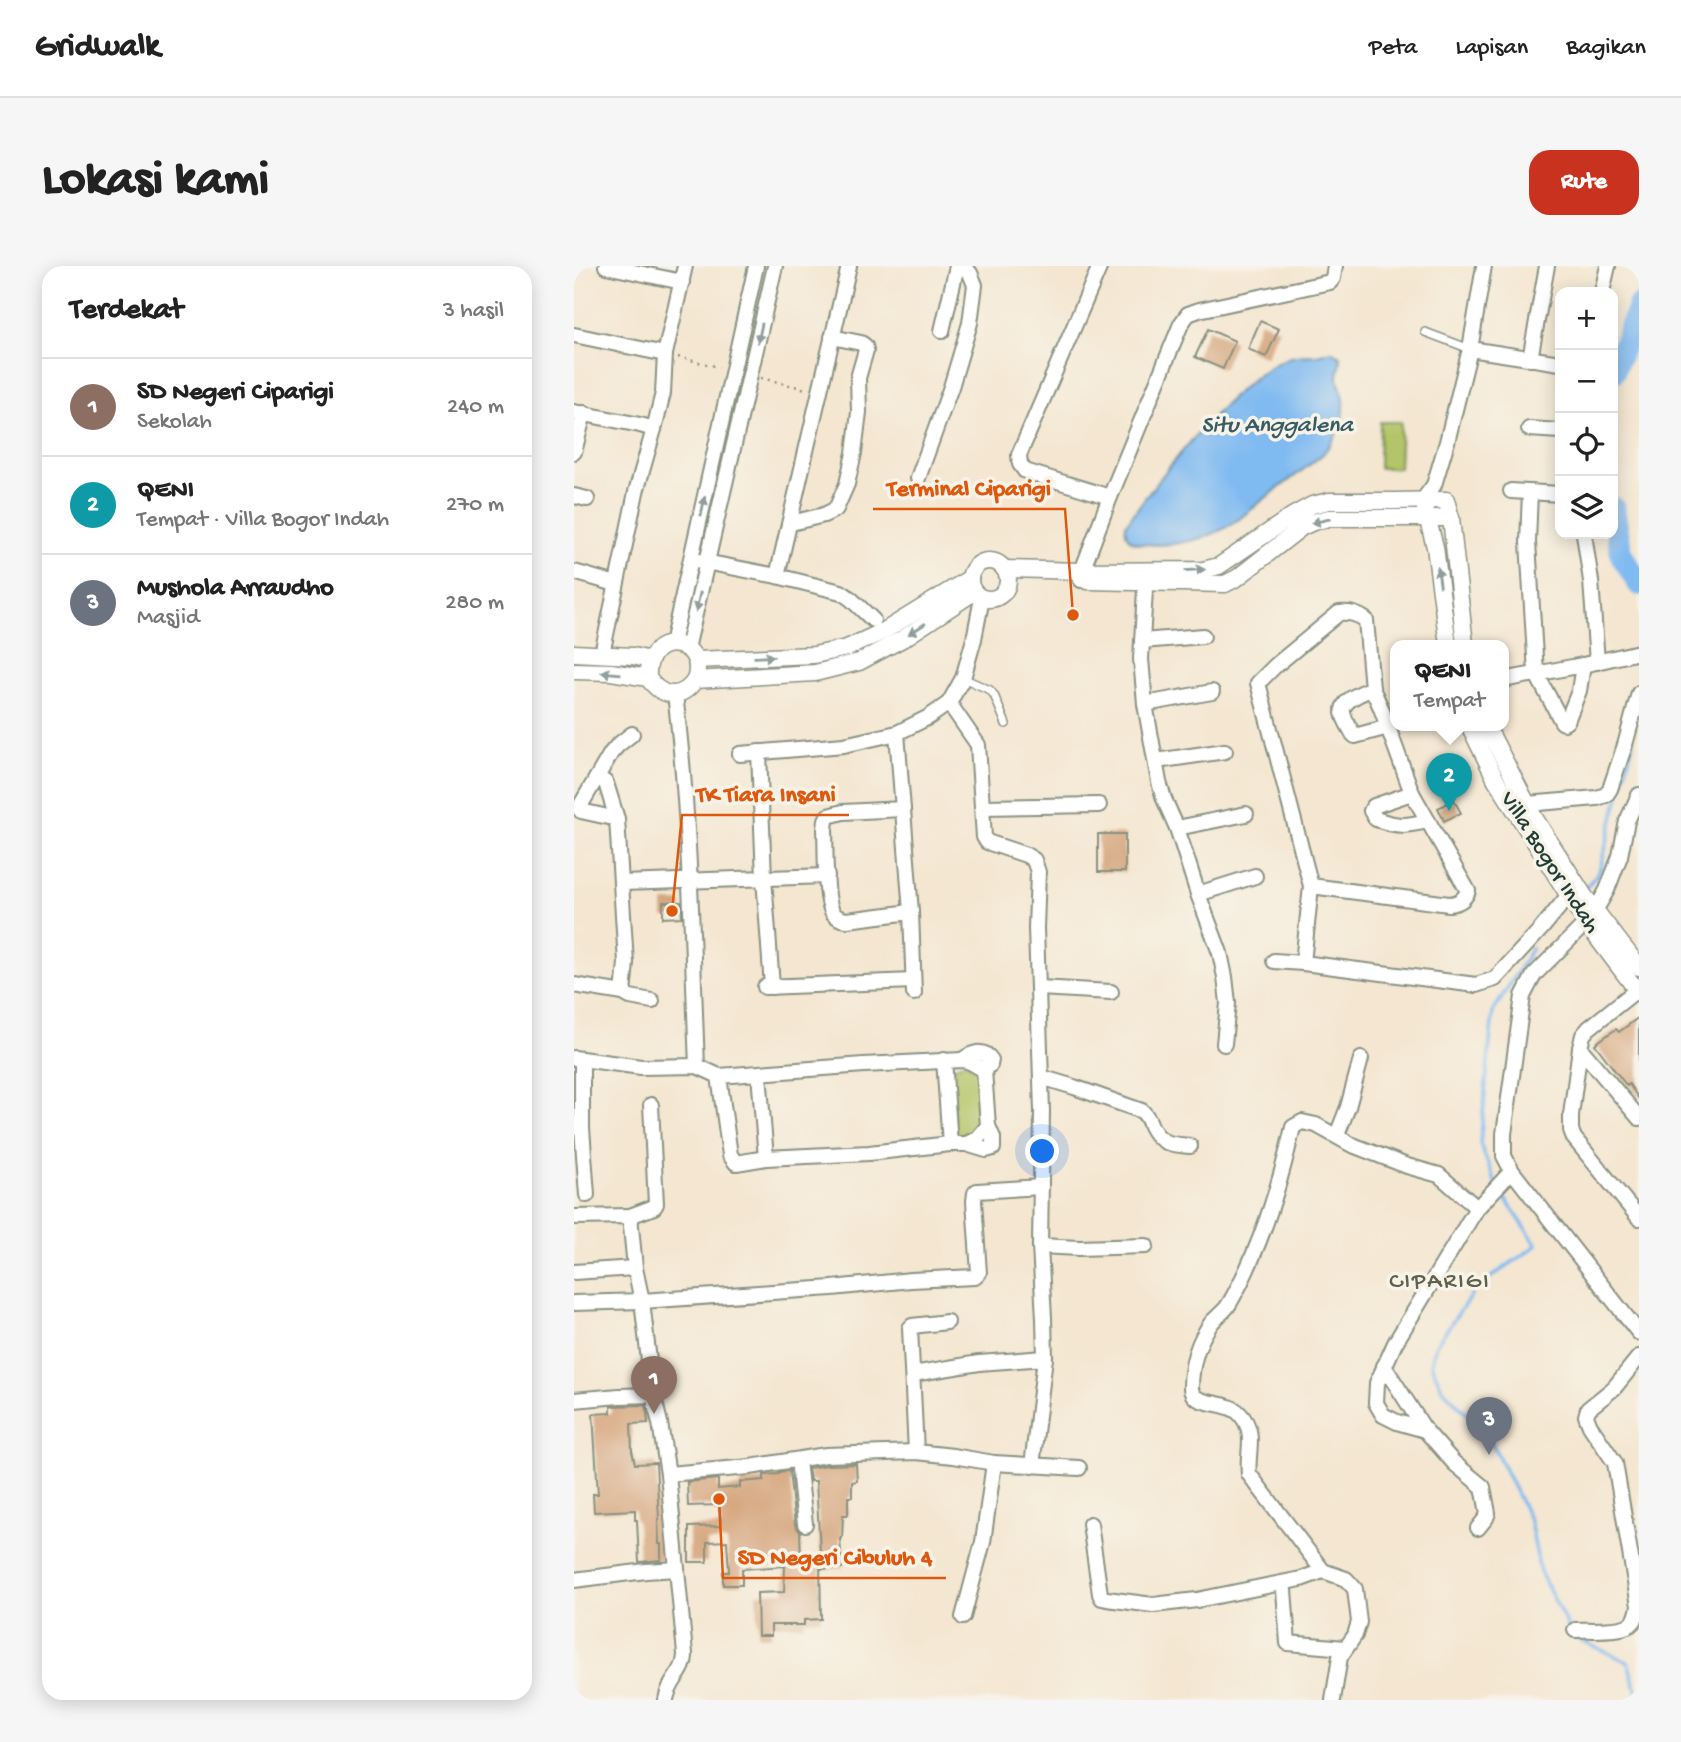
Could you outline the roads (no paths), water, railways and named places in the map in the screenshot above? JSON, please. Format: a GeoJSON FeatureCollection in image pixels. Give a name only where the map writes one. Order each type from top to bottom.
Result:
{"type":"FeatureCollection","features":[{"type":"Feature","properties":{"kind":"street"},"geometry":{"type":"LineString","coordinates":[[606,266],[682,282]]}},
{"type":"Feature","properties":{"kind":"street"},"geometry":{"type":"LineString","coordinates":[[602,654],[643,461],[654,429],[664,383],[665,354],[685,266]]}},
{"type":"Feature","properties":{"kind":"street"},"geometry":{"type":"LineString","coordinates":[[574,671],[611,672],[648,678],[661,691],[675,694],[686,690],[695,680],[697,673],[685,651],[692,559],[756,266]]}},
{"type":"Feature","properties":{"kind":"street"},"geometry":{"type":"LineString","coordinates":[[685,651],[775,266]]}},
{"type":"Feature","properties":{"kind":"street"},"geometry":{"type":"LineString","coordinates":[[778,576],[849,266]]}},
{"type":"Feature","properties":{"kind":"street"},"geometry":{"type":"LineString","coordinates":[[918,478],[951,387],[970,323],[975,285],[970,273],[959,266],[942,331]]}},
{"type":"Feature","properties":{"kind":"street"},"geometry":{"type":"LineString","coordinates":[[1100,266],[1019,455],[1020,464],[1025,471],[1110,497]]}},
{"type":"Feature","properties":{"kind":"street"},"geometry":{"type":"LineString","coordinates":[[1082,576],[1110,497],[1181,324],[1188,314],[1324,284],[1333,278],[1335,266]]}},
{"type":"Feature","properties":{"kind":"street"},"geometry":{"type":"LineString","coordinates":[[1447,640],[1435,547],[1423,500],[1434,485],[1470,349],[1484,266]]}},
{"type":"Feature","properties":{"kind":"street"},"geometry":{"type":"LineString","coordinates":[[1530,359],[1547,266]]}},
{"type":"Feature","properties":{"kind":"street"},"geometry":{"type":"LineString","coordinates":[[1603,287],[1608,266]]}},
{"type":"Feature","properties":{"kind":"street"},"geometry":{"type":"LineString","coordinates":[[574,335],[665,354]]}},
{"type":"Feature","properties":{"kind":"street"},"geometry":{"type":"LineString","coordinates":[[790,523],[824,515],[836,509],[851,467],[859,412],[858,378],[866,350],[861,342],[832,337]]}},
{"type":"Feature","properties":{"kind":"street"},"geometry":{"type":"LineString","coordinates":[[1470,349],[1555,362]]}},
{"type":"Feature","properties":{"kind":"street"},"geometry":{"type":"LineString","coordinates":[[733,371],[751,376]]}},
{"type":"Feature","properties":{"kind":"street"},"geometry":{"type":"LineString","coordinates":[[574,452],[579,413],[654,429]]}},
{"type":"Feature","properties":{"kind":"street"},"geometry":{"type":"LineString","coordinates":[[1530,429],[1555,431]]}},
{"type":"Feature","properties":{"kind":"street"},"geometry":{"type":"LineString","coordinates":[[1434,485],[1446,499],[1451,518],[1464,640]]}},
{"type":"Feature","properties":{"kind":"street"},"geometry":{"type":"LineString","coordinates":[[1511,491],[1555,494]]}},
{"type":"Feature","properties":{"kind":"street"},"geometry":{"type":"LineString","coordinates":[[1530,492],[1528,542],[1536,673],[1564,723],[1590,663],[1591,581],[1585,539]]}},
{"type":"Feature","properties":{"kind":"street"},"geometry":{"type":"LineString","coordinates":[[1146,577],[1219,566],[1312,505],[1329,501],[1446,499]]}},
{"type":"Feature","properties":{"kind":"street"},"geometry":{"type":"LineString","coordinates":[[1006,574],[1146,577],[1225,584],[1237,578],[1302,527],[1313,522],[1329,518],[1451,518]]}},
{"type":"Feature","properties":{"kind":"street"},"geometry":{"type":"LineString","coordinates":[[692,559],[841,592],[873,620]]}},
{"type":"Feature","properties":{"kind":"street"},"geometry":{"type":"LineString","coordinates":[[740,754],[844,745],[897,733],[929,717],[949,703],[963,678],[974,639],[974,568],[983,562],[996,563],[1006,574],[1007,587],[999,596],[989,599],[975,589]]}},
{"type":"Feature","properties":{"kind":"street"},"geometry":{"type":"LineString","coordinates":[[574,572],[615,584]]}},
{"type":"Feature","properties":{"kind":"street"},"geometry":{"type":"LineString","coordinates":[[1146,577],[1141,659],[1145,704],[1164,799],[1177,828],[1220,953],[1228,1003],[1224,1044]]}},
{"type":"Feature","properties":{"kind":"street"},"geometry":{"type":"LineString","coordinates":[[648,678],[650,660],[658,649],[814,655],[847,648],[975,589]]}},
{"type":"Feature","properties":{"kind":"street"},"geometry":{"type":"LineString","coordinates":[[695,680],[815,673],[859,662],[904,638],[975,589]]}},
{"type":"Feature","properties":{"kind":"street"},"geometry":{"type":"LineString","coordinates":[[1303,963],[1311,886],[1258,683],[1339,613],[1348,612],[1366,620],[1372,688],[1388,707],[1388,727],[1412,793],[1468,891],[1464,899],[1449,904],[1311,886]]}},
{"type":"Feature","properties":{"kind":"street"},"geometry":{"type":"LineString","coordinates":[[1142,641],[1203,636]]}},
{"type":"Feature","properties":{"kind":"street"},"geometry":{"type":"LineString","coordinates":[[1509,679],[1639,652]]}},
{"type":"Feature","properties":{"kind":"street"},"geometry":{"type":"LineString","coordinates":[[574,653],[633,656],[650,660]]}},
{"type":"Feature","properties":{"kind":"street"},"geometry":{"type":"LineString","coordinates":[[1372,688],[1348,700],[1343,713],[1355,736],[1388,727]]}},
{"type":"Feature","properties":{"kind":"street"},"geometry":{"type":"LineString","coordinates":[[1145,704],[1212,692]]}},
{"type":"Feature","properties":{"kind":"street"},"geometry":{"type":"LineString","coordinates":[[1527,804],[1605,794],[1610,789],[1625,745],[1639,693]]}},
{"type":"Feature","properties":{"kind":"street"},"geometry":{"type":"LineString","coordinates":[[675,694],[681,742],[689,881],[696,1066]]}},
{"type":"Feature","properties":{"kind":"street"},"geometry":{"type":"LineString","coordinates":[[949,703],[978,745],[984,837],[987,842],[1026,855],[1034,860],[1036,865],[1041,1077],[1040,1246],[1045,1358],[1032,1466]]}},
{"type":"Feature","properties":{"kind":"street","name":"Villa Bogor Indah"},"geometry":{"type":"LineString","coordinates":[[1472,731],[1496,780],[1638,990]]}},
{"type":"Feature","properties":{"kind":"street","name":"Villa Bogor Indah"},"geometry":{"type":"LineString","coordinates":[[1489,731],[1575,895]]}},
{"type":"Feature","properties":{"kind":"street"},"geometry":{"type":"LineString","coordinates":[[759,752],[768,987],[914,987],[897,733]]}},
{"type":"Feature","properties":{"kind":"street"},"geometry":{"type":"LineString","coordinates":[[617,819],[592,814],[579,806],[611,753],[632,734]]}},
{"type":"Feature","properties":{"kind":"street"},"geometry":{"type":"LineString","coordinates":[[1156,761],[1225,751]]}},
{"type":"Feature","properties":{"kind":"street"},"geometry":{"type":"LineString","coordinates":[[598,777],[606,783],[617,819],[626,963],[623,993]]}},
{"type":"Feature","properties":{"kind":"street"},"geometry":{"type":"LineString","coordinates":[[1412,793],[1374,806],[1371,811],[1376,819],[1393,825],[1428,821]]}},
{"type":"Feature","properties":{"kind":"street"},"geometry":{"type":"LineString","coordinates":[[1639,796],[1627,821],[1620,856],[1611,879],[1591,917],[1534,975],[1523,996],[1504,1134],[1504,1156],[1508,1175],[1639,1332]]}},
{"type":"Feature","properties":{"kind":"street"},"geometry":{"type":"LineString","coordinates":[[983,807],[1099,805]]}},
{"type":"Feature","properties":{"kind":"street"},"geometry":{"type":"LineString","coordinates":[[903,809],[843,812],[828,816],[825,820],[828,897],[831,909],[839,919],[911,912]]}},
{"type":"Feature","properties":{"kind":"street"},"geometry":{"type":"LineString","coordinates":[[1177,828],[1246,814]]}},
{"type":"Feature","properties":{"kind":"street"},"geometry":{"type":"LineString","coordinates":[[622,883],[827,876]]}},
{"type":"Feature","properties":{"kind":"street"},"geometry":{"type":"LineString","coordinates":[[1198,894],[1255,876]]}},
{"type":"Feature","properties":{"kind":"street"},"geometry":{"type":"LineString","coordinates":[[1273,961],[1476,985],[1495,979],[1575,895]]}},
{"type":"Feature","properties":{"kind":"street","name":"Villa Bogor Indah"},"geometry":{"type":"LineString","coordinates":[[1591,917],[1639,967]]}},
{"type":"Feature","properties":{"kind":"street"},"geometry":{"type":"LineString","coordinates":[[574,985],[623,993],[652,1002]]}},
{"type":"Feature","properties":{"kind":"street"},"geometry":{"type":"LineString","coordinates":[[1039,988],[1111,992]]}},
{"type":"Feature","properties":{"kind":"street"},"geometry":{"type":"LineString","coordinates":[[1638,990],[1583,1035],[1571,1130],[1574,1138],[1639,1218]]}},
{"type":"Feature","properties":{"kind":"street"},"geometry":{"type":"LineString","coordinates":[[1580,1048],[1639,1118]]}},
{"type":"Feature","properties":{"kind":"street"},"geometry":{"type":"LineString","coordinates":[[587,1195],[578,1128],[578,1059],[641,1067],[696,1066],[719,1076],[962,1060],[984,1071],[988,1126],[977,1139],[966,1144],[869,1153],[766,1158],[736,1163],[732,1158],[719,1076]]}},
{"type":"Feature","properties":{"kind":"street"},"geometry":{"type":"LineString","coordinates":[[1337,1135],[1361,1059]]}},
{"type":"Feature","properties":{"kind":"street"},"geometry":{"type":"LineString","coordinates":[[944,1060],[950,1144]]}},
{"type":"Feature","properties":{"kind":"street"},"geometry":{"type":"LineString","coordinates":[[759,1074],[766,1158]]}},
{"type":"Feature","properties":{"kind":"street"},"geometry":{"type":"LineString","coordinates":[[1041,1077],[1142,1111],[1147,1115],[1159,1139],[1176,1145],[1190,1146]]}},
{"type":"Feature","properties":{"kind":"street"},"geometry":{"type":"LineString","coordinates":[[574,1217],[630,1216],[654,1207],[651,1105]]}},
{"type":"Feature","properties":{"kind":"street"},"geometry":{"type":"LineString","coordinates":[[1333,1700],[1338,1661],[1355,1635],[1359,1622],[1355,1589],[1346,1579],[1323,1571],[1248,1474],[1251,1441],[1247,1425],[1240,1413],[1230,1406],[1198,1400],[1194,1396],[1191,1391],[1199,1344],[1212,1323],[1227,1307],[1240,1283],[1262,1234],[1283,1170],[1293,1127],[1302,1122],[1316,1125],[1350,1144],[1439,1175],[1477,1208]]}},
{"type":"Feature","properties":{"kind":"street"},"geometry":{"type":"LineString","coordinates":[[1425,1430],[1396,1422],[1383,1415],[1376,1403],[1377,1382],[1395,1343],[1477,1208],[1508,1175]]}},
{"type":"Feature","properties":{"kind":"street"},"geometry":{"type":"LineString","coordinates":[[574,1303],[642,1301],[911,1280],[975,1278],[978,1273],[975,1193],[1041,1187]]}},
{"type":"Feature","properties":{"kind":"street"},"geometry":{"type":"LineString","coordinates":[[630,1216],[653,1395],[668,1474],[685,1662],[683,1669],[669,1686],[666,1700]]}},
{"type":"Feature","properties":{"kind":"street"},"geometry":{"type":"LineString","coordinates":[[1040,1246],[1146,1246]]}},
{"type":"Feature","properties":{"kind":"street"},"geometry":{"type":"LineString","coordinates":[[574,1272],[635,1268]]}},
{"type":"Feature","properties":{"kind":"street"},"geometry":{"type":"LineString","coordinates":[[916,1452],[909,1328],[947,1322]]}},
{"type":"Feature","properties":{"kind":"street"},"geometry":{"type":"LineString","coordinates":[[1575,1629],[1626,1627],[1633,1623],[1638,1613],[1615,1463],[1586,1416],[1588,1409],[1615,1388],[1639,1357]]}},
{"type":"Feature","properties":{"kind":"street"},"geometry":{"type":"LineString","coordinates":[[913,1374],[992,1361],[1045,1358]]}},
{"type":"Feature","properties":{"kind":"street"},"geometry":{"type":"LineString","coordinates":[[1384,1366],[1425,1430],[1454,1463],[1483,1488],[1488,1513],[1478,1528]]}},
{"type":"Feature","properties":{"kind":"street"},"geometry":{"type":"LineString","coordinates":[[574,1400],[653,1395]]}},
{"type":"Feature","properties":{"kind":"street"},"geometry":{"type":"LineString","coordinates":[[668,1474],[750,1467],[826,1455],[916,1452],[994,1463],[1079,1468]]}},
{"type":"Feature","properties":{"kind":"street"},"geometry":{"type":"LineString","coordinates":[[798,1460],[805,1524]]}},
{"type":"Feature","properties":{"kind":"street"},"geometry":{"type":"LineString","coordinates":[[963,1617],[983,1542],[994,1463]]}},
{"type":"Feature","properties":{"kind":"street"},"geometry":{"type":"LineString","coordinates":[[1090,1524],[1102,1598],[1153,1605],[1197,1600],[1301,1579],[1323,1571]]}},
{"type":"Feature","properties":{"kind":"street"},"geometry":{"type":"LineString","coordinates":[[574,1580],[677,1569]]}},
{"type":"Feature","properties":{"kind":"street"},"geometry":{"type":"LineString","coordinates":[[1284,1590],[1288,1643],[1345,1648]]}},
{"type":"Feature","properties":{"kind":"lane"},"geometry":{"type":"LineString","coordinates":[[1425,332],[1470,349]]}},
{"type":"Feature","properties":{"kind":"lane"},"geometry":{"type":"LineString","coordinates":[[963,678],[990,690],[1006,724]]}},
{"type":"Feature","properties":{"kind":"water","name":"Situ Anggalena"},"geometry":{"type":"Polygon","coordinates":[[[1331,351],[1340,356],[1338,380],[1344,406],[1339,428],[1323,454],[1222,530],[1190,541],[1167,544],[1139,543],[1129,538],[1126,524],[1146,496],[1212,418],[1238,392],[1267,369],[1288,358],[1331,351]]]}},
{"type":"Feature","properties":{"kind":"waterway"},"geometry":{"type":"LineString","coordinates":[[1618,359],[1639,306]]}},
{"type":"Feature","properties":{"kind":"waterway"},"geometry":{"type":"LineString","coordinates":[[1618,535],[1622,556],[1639,584]]}},
{"type":"Feature","properties":{"kind":"waterway"},"geometry":{"type":"LineString","coordinates":[[1586,887],[1599,872],[1633,743]]}},
{"type":"Feature","properties":{"kind":"waterway"},"geometry":{"type":"LineString","coordinates":[[1496,1184],[1480,1144],[1493,1012],[1532,948]]}},
{"type":"Feature","properties":{"kind":"waterway"},"geometry":{"type":"LineString","coordinates":[[1500,1191],[1537,1245],[1477,1287],[1436,1345],[1431,1364],[1442,1388],[1489,1437],[1530,1521],[1540,1572],[1573,1637],[1628,1662],[1639,1700]]}},
{"type":"Feature","properties":{"kind":"place","name":"Terminal Ciparigi"},"geometry":{"type":"Point","coordinates":[1073,615]}},
{"type":"Feature","properties":{"kind":"place","name":"QENI"},"geometry":{"type":"Point","coordinates":[1449,811]}},
{"type":"Feature","properties":{"kind":"place","name":"TK Tiara Insani"},"geometry":{"type":"Point","coordinates":[672,911]}},
{"type":"Feature","properties":{"kind":"place","name":"SD Negeri Ciparigi"},"geometry":{"type":"Point","coordinates":[654,1414]}},
{"type":"Feature","properties":{"kind":"place","name":"Mushola Arraudho"},"geometry":{"type":"Point","coordinates":[1489,1455]}},
{"type":"Feature","properties":{"kind":"place","name":"SD Negeri Cibuluh 4"},"geometry":{"type":"Point","coordinates":[719,1499]}},
{"type":"Feature","properties":{"kind":"district","name":"CIPARIGI"},"geometry":{"type":"Point","coordinates":[1440,1282]}}]}
